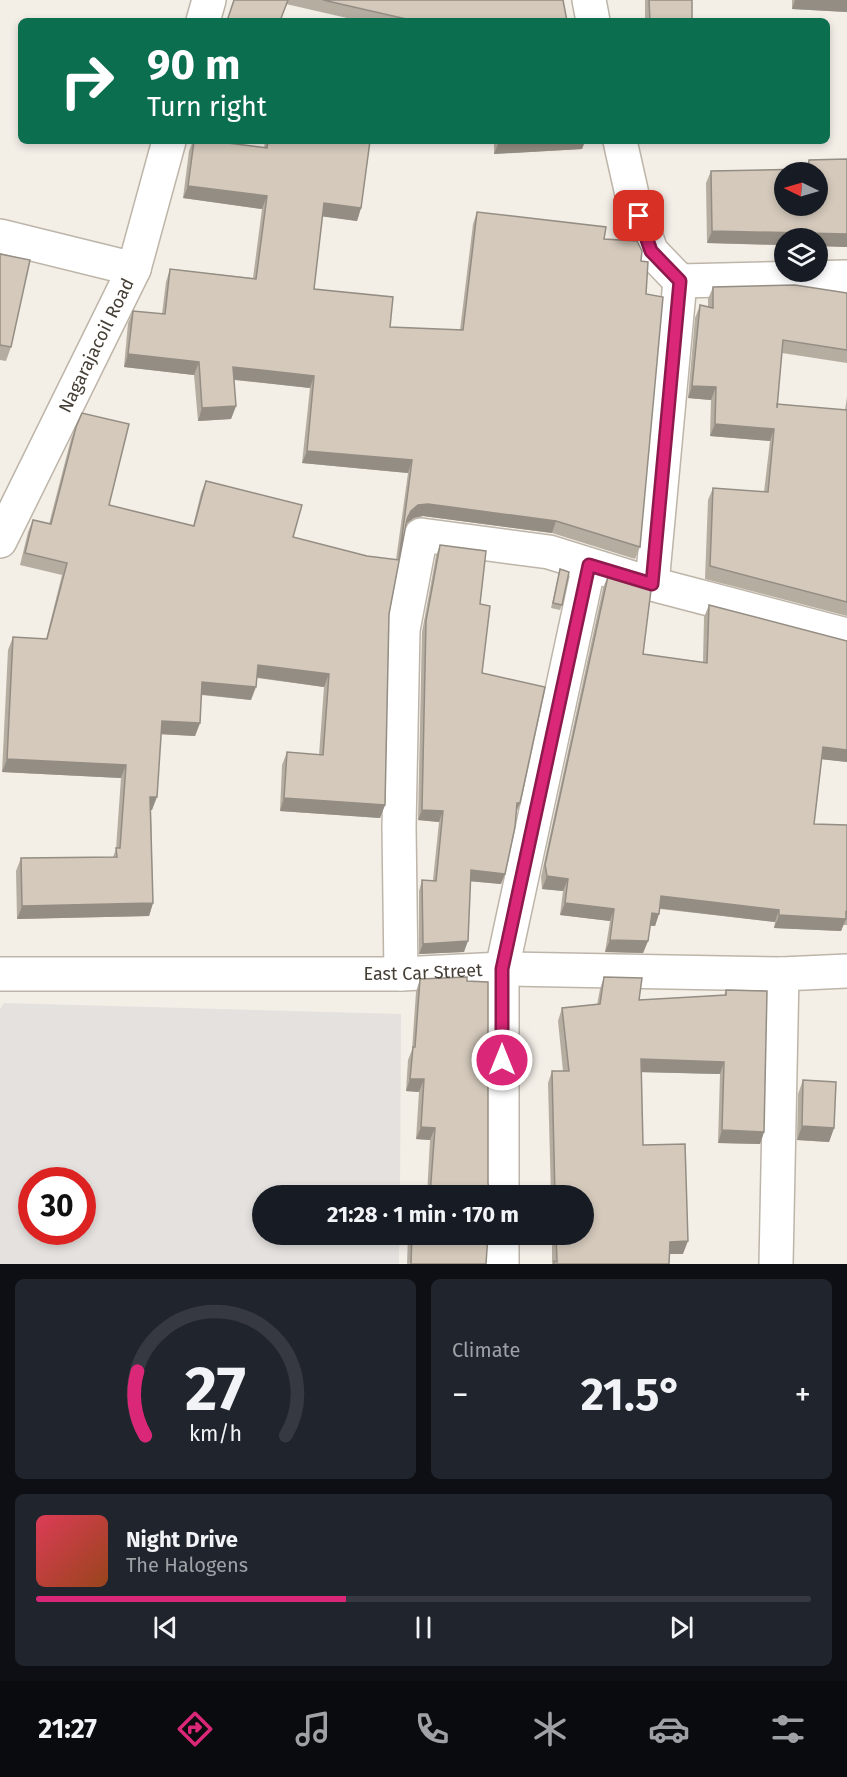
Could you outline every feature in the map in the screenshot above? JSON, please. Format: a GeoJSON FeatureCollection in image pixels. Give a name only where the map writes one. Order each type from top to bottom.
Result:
{"type":"FeatureCollection","features":[{"type":"Feature","properties":{"kind":"street"},"geometry":{"type":"LineString","coordinates":[[204,18],[208,0]]}},
{"type":"Feature","properties":{"kind":"street"},"geometry":{"type":"LineString","coordinates":[[589,0],[592,18]]}},
{"type":"Feature","properties":{"kind":"street","name":"Nagarajacoil Road"},"geometry":{"type":"LineString","coordinates":[[0,541],[134,268],[168,144]]}},
{"type":"Feature","properties":{"kind":"street"},"geometry":{"type":"LineString","coordinates":[[621,144],[633,199],[651,251],[680,281],[847,277]]}},
{"type":"Feature","properties":{"kind":"street"},"geometry":{"type":"LineString","coordinates":[[0,236],[134,268]]}},
{"type":"Feature","properties":{"kind":"street"},"geometry":{"type":"LineString","coordinates":[[652,584],[680,281]]}},
{"type":"Feature","properties":{"kind":"street"},"geometry":{"type":"LineString","coordinates":[[401,974],[399,827],[403,630],[421,536],[549,552],[652,584],[847,635]]}},
{"type":"Feature","properties":{"kind":"street"},"geometry":{"type":"LineString","coordinates":[[502,1185],[502,969],[589,565]]}},
{"type":"Feature","properties":{"kind":"street","name":"East Car Street"},"geometry":{"type":"LineString","coordinates":[[0,974],[401,974],[502,969],[782,974],[847,971]]}},
{"type":"Feature","properties":{"kind":"street"},"geometry":{"type":"LineString","coordinates":[[776,1264],[782,974]]}},
{"type":"Feature","properties":{"kind":"street"},"geometry":{"type":"LineString","coordinates":[[502,1245],[502,1264]]}},
{"type":"Feature","properties":{"kind":"shaded area"},"geometry":{"type":"Polygon","coordinates":[[[4,1003],[401,1014],[400,1185],[252,1185],[252,1245],[399,1245],[399,1264],[0,1264],[0,1009],[4,1003]]]}},
{"type":"Feature","properties":{"kind":"building"},"geometry":{"type":"Polygon","coordinates":[[[234,0],[288,0],[281,18],[228,18],[234,0]]]}},
{"type":"Feature","properties":{"kind":"building"},"geometry":{"type":"Polygon","coordinates":[[[323,0],[563,0],[566,18],[402,18],[323,0]]]}},
{"type":"Feature","properties":{"kind":"building"},"geometry":{"type":"Polygon","coordinates":[[[649,0],[692,0],[692,18],[650,18],[649,0]]]}},
{"type":"Feature","properties":{"kind":"building"},"geometry":{"type":"Polygon","coordinates":[[[194,144],[236,144],[267,148],[268,144],[370,144],[361,208],[324,203],[314,289],[393,297],[390,327],[463,330],[477,212],[606,227],[604,239],[637,241],[642,251],[641,261],[648,262],[646,294],[663,297],[640,547],[556,521],[428,504],[418,505],[407,519],[389,614],[385,805],[284,798],[287,752],[323,755],[329,674],[258,665],[256,687],[202,682],[200,723],[162,721],[157,797],[150,797],[153,903],[22,906],[21,858],[117,857],[116,848],[120,848],[126,765],[7,759],[13,637],[47,639],[67,563],[25,553],[33,520],[51,524],[76,427],[82,413],[129,424],[109,505],[194,526],[206,481],[302,505],[293,537],[367,556],[399,560],[412,460],[307,451],[314,376],[233,367],[236,406],[202,408],[199,362],[128,354],[133,311],[165,314],[170,269],[256,279],[267,196],[188,186],[194,144]]]}},
{"type":"Feature","properties":{"kind":"building"},"geometry":{"type":"Polygon","coordinates":[[[847,159],[847,234],[828,234],[828,228],[774,228],[774,232],[712,231],[711,171],[774,170],[774,216],[828,216],[828,162],[809,162],[809,160],[847,159]]]}},
{"type":"Feature","properties":{"kind":"building"},"geometry":{"type":"Polygon","coordinates":[[[0,254],[30,260],[11,347],[0,345],[0,254]]]}},
{"type":"Feature","properties":{"kind":"building"},"geometry":{"type":"Polygon","coordinates":[[[795,285],[847,293],[847,350],[783,340],[777,404],[847,410],[847,602],[710,566],[713,488],[768,492],[774,429],[715,424],[716,387],[692,386],[700,305],[713,308],[713,287],[795,285]]]}},
{"type":"Feature","properties":{"kind":"building"},"geometry":{"type":"Polygon","coordinates":[[[440,545],[486,551],[480,604],[490,606],[482,673],[545,687],[520,803],[517,803],[515,827],[505,874],[471,870],[468,941],[423,944],[422,880],[436,881],[443,811],[422,810],[426,621],[440,545]]]}},
{"type":"Feature","properties":{"kind":"building"},"geometry":{"type":"Polygon","coordinates":[[[560,569],[569,572],[562,605],[553,603],[560,569]]]}},
{"type":"Feature","properties":{"kind":"building"},"geometry":{"type":"Polygon","coordinates":[[[608,576],[651,590],[643,654],[707,663],[709,605],[847,641],[847,750],[823,747],[814,824],[847,825],[846,919],[779,915],[779,910],[661,896],[659,914],[652,913],[648,941],[610,940],[614,909],[565,903],[568,879],[547,876],[545,865],[608,576]]]}},
{"type":"Feature","properties":{"kind":"building"},"geometry":{"type":"Polygon","coordinates":[[[467,977],[467,981],[488,982],[488,1185],[431,1185],[435,1128],[421,1127],[424,1079],[410,1079],[420,979],[467,977]]]}},
{"type":"Feature","properties":{"kind":"building"},"geometry":{"type":"Polygon","coordinates":[[[604,977],[642,978],[639,1000],[726,995],[726,990],[767,991],[764,1132],[722,1130],[724,1062],[641,1059],[643,1145],[685,1144],[688,1241],[670,1242],[669,1264],[554,1264],[554,1261],[557,1262],[556,1245],[594,1245],[594,1185],[555,1185],[552,1071],[569,1071],[562,1008],[600,1004],[604,977]]]}},
{"type":"Feature","properties":{"kind":"building"},"geometry":{"type":"Polygon","coordinates":[[[803,1080],[836,1082],[834,1128],[802,1126],[803,1080]]]}},
{"type":"Feature","properties":{"kind":"building"},"geometry":{"type":"Polygon","coordinates":[[[412,1245],[487,1245],[486,1264],[411,1264],[412,1245]]]}},
{"type":"Feature","properties":{"kind":"route"},"geometry":{"type":"LineString","coordinates":[[502,1060],[502,969],[589,565],[652,584],[680,281],[651,251],[639,216]]}}]}
